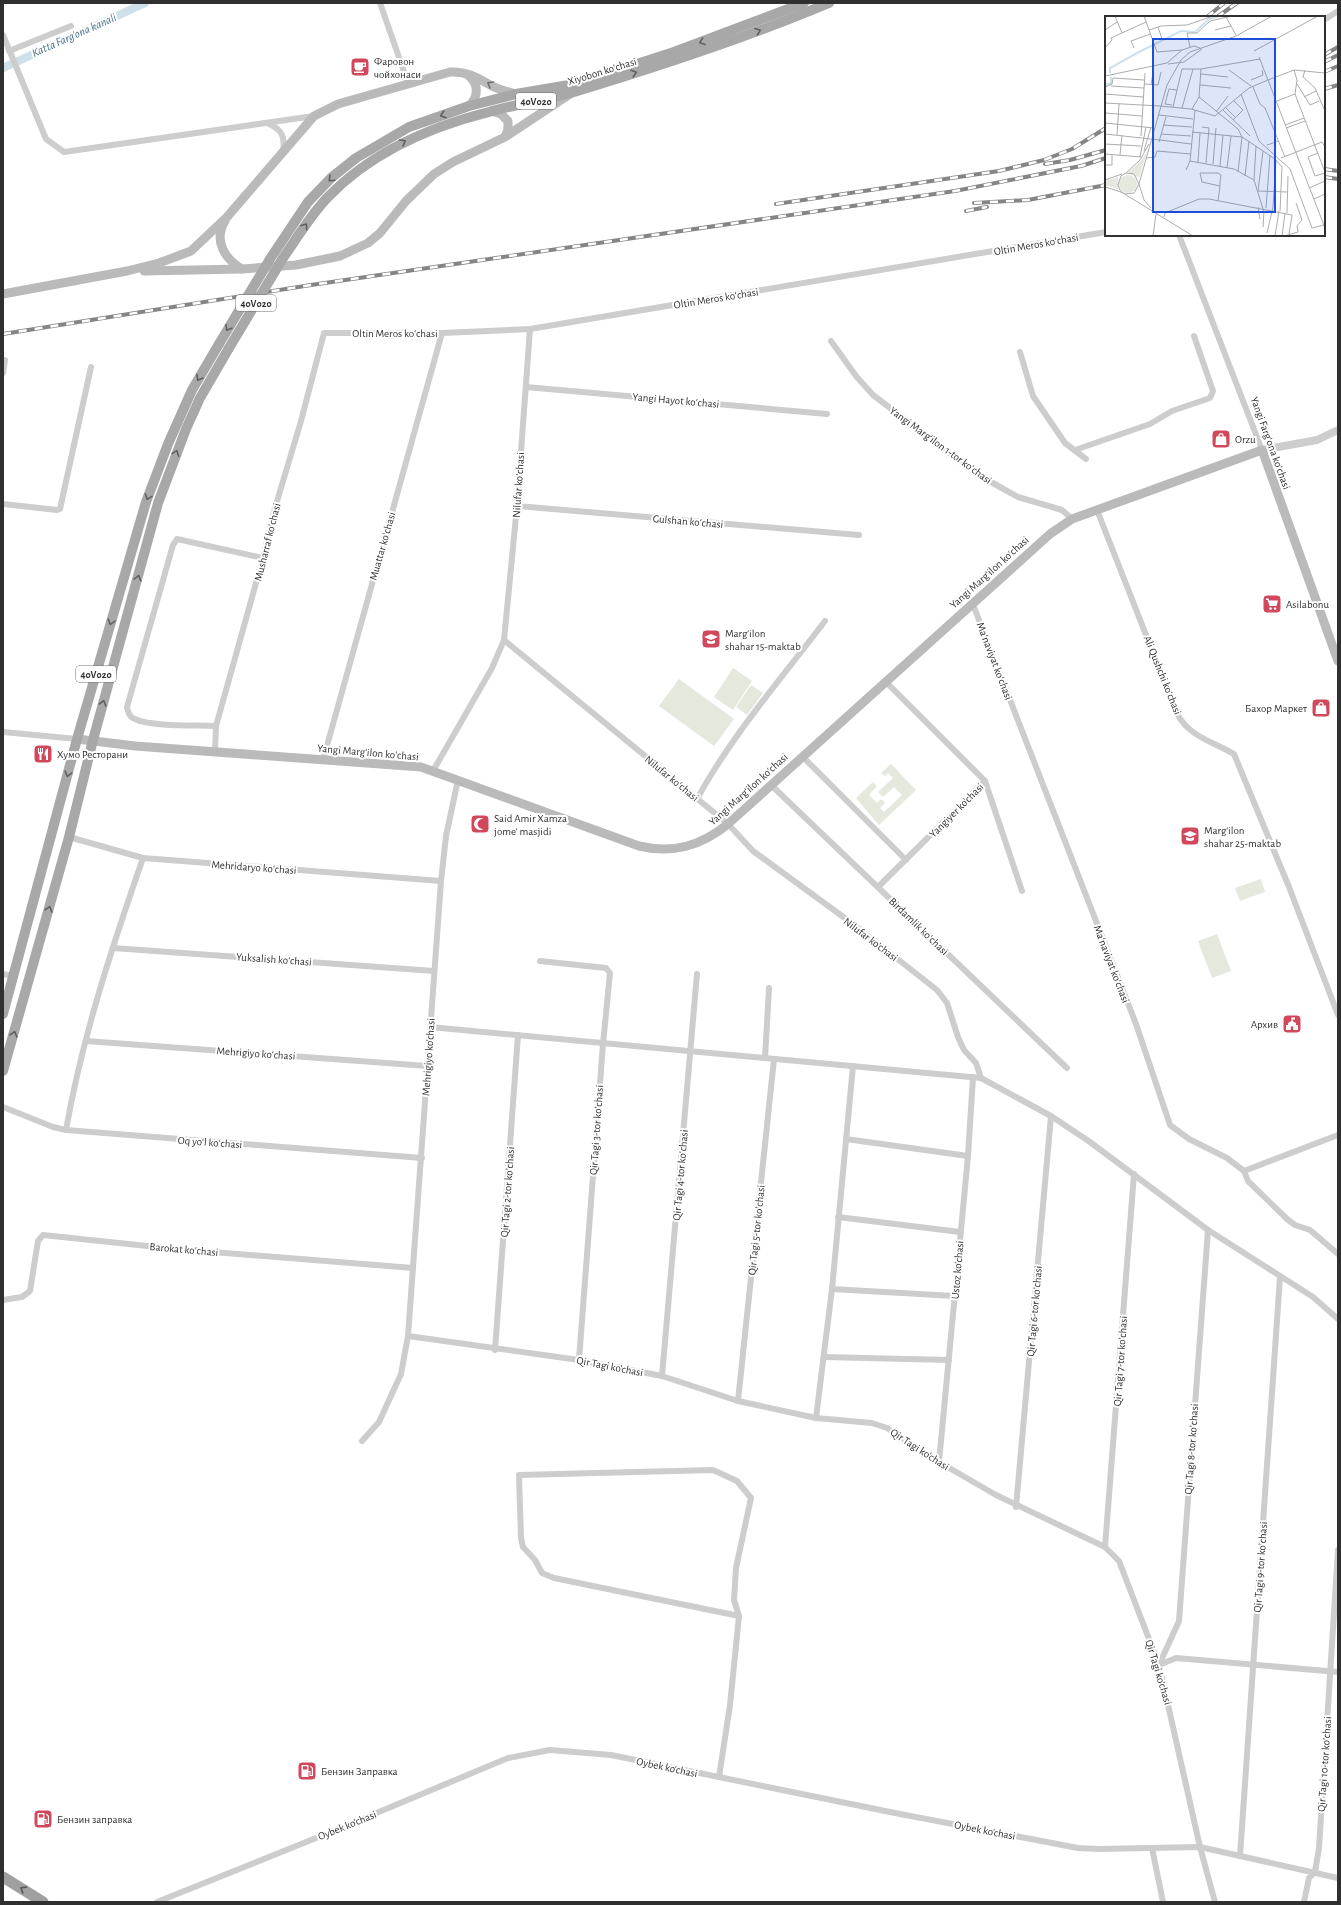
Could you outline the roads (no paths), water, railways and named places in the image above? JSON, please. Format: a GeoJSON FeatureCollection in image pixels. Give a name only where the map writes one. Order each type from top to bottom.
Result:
{"type":"FeatureCollection","features":[{"type":"Feature","properties":{"kind":"highway"},"geometry":{"type":"LineString","coordinates":[[3,1877],[43,1902]]}},
{"type":"Feature","properties":{"kind":"main road","name":"Xiyobon koʻchasi"},"geometry":{"type":"LineString","coordinates":[[77,739],[146,502],[168,444],[192,390],[270,258],[308,202],[331,178],[356,158],[382,141],[409,127],[469,106],[516,94],[575,84],[674,52],[804,3]]}},
{"type":"Feature","properties":{"kind":"main road","name":"Xiyobon koʻchasi"},"geometry":{"type":"LineString","coordinates":[[93,740],[158,503],[186,429],[200,398],[284,258],[305,225],[327,199],[351,176],[408,139],[439,127],[491,111],[572,93],[677,60],[780,24],[829,3]]}},
{"type":"Feature","properties":{"kind":"main road"},"geometry":{"type":"LineString","coordinates":[[3,294],[127,271],[159,263],[191,251],[227,217],[314,116],[338,104],[450,72],[463,72],[516,94]]}},
{"type":"Feature","properties":{"kind":"main road"},"geometry":{"type":"LineString","coordinates":[[463,72],[474,80],[476,85],[476,94],[469,106]]}},
{"type":"Feature","properties":{"kind":"main road"},"geometry":{"type":"LineString","coordinates":[[127,271],[242,269],[296,265],[340,256],[368,243],[380,233],[415,191],[434,174],[452,162],[505,137],[572,93]]}},
{"type":"Feature","properties":{"kind":"main road"},"geometry":{"type":"LineString","coordinates":[[491,111],[501,114],[508,121],[508,129],[505,137]]}},
{"type":"Feature","properties":{"kind":"main road"},"geometry":{"type":"LineString","coordinates":[[227,217],[220,231],[221,246],[230,260],[242,269]]}},
{"type":"Feature","properties":{"kind":"main road","name":"Yangi Margʻilon koʻchasi"},"geometry":{"type":"LineString","coordinates":[[77,739],[215,752],[422,767],[650,848],[685,848],[708,839],[728,824],[972,602],[1050,534],[1072,519],[1262,450]]}},
{"type":"Feature","properties":{"kind":"main road","name":"Yangi Fargʻona koʻchasi"},"geometry":{"type":"LineString","coordinates":[[1262,450],[1338,661]]}},
{"type":"Feature","properties":{"kind":"main road","name":"40V020"},"geometry":{"type":"LineString","coordinates":[[3,1014],[8,975],[77,739]]}},
{"type":"Feature","properties":{"kind":"main road","name":"40V020"},"geometry":{"type":"LineString","coordinates":[[3,1071],[69,837],[93,740]]}},
{"type":"Feature","properties":{"kind":"street"},"geometry":{"type":"LineString","coordinates":[[380,3],[408,84]]}},
{"type":"Feature","properties":{"kind":"street"},"geometry":{"type":"LineString","coordinates":[[1325,19],[1338,11]]}},
{"type":"Feature","properties":{"kind":"street"},"geometry":{"type":"LineString","coordinates":[[9,51],[71,26]]}},
{"type":"Feature","properties":{"kind":"street"},"geometry":{"type":"LineString","coordinates":[[3,35],[46,139],[64,152],[269,124],[314,116]]}},
{"type":"Feature","properties":{"kind":"street"},"geometry":{"type":"LineString","coordinates":[[269,124],[276,127],[282,133],[284,141],[283,152]]}},
{"type":"Feature","properties":{"kind":"street","name":"Oltin Meros koʻchasi"},"geometry":{"type":"LineString","coordinates":[[324,333],[442,333],[530,330],[1105,232]]}},
{"type":"Feature","properties":{"kind":"street","name":"Yangi Fargʻona koʻchasi"},"geometry":{"type":"LineString","coordinates":[[1179,236],[1262,450]]}},
{"type":"Feature","properties":{"kind":"street","name":"Nilufar koʻchasi"},"geometry":{"type":"LineString","coordinates":[[433,771],[492,668],[504,640],[517,506],[530,330]]}},
{"type":"Feature","properties":{"kind":"street","name":"Musharraf koʻchasi"},"geometry":{"type":"LineString","coordinates":[[215,752],[216,726],[324,333]]}},
{"type":"Feature","properties":{"kind":"street","name":"Muattar koʻchasi"},"geometry":{"type":"LineString","coordinates":[[323,760],[442,333]]}},
{"type":"Feature","properties":{"kind":"street"},"geometry":{"type":"LineString","coordinates":[[1075,450],[1150,424],[1172,411],[1210,398],[1213,391],[1194,336]]}},
{"type":"Feature","properties":{"kind":"street","name":"Yangi Margʻilon 1-tor koʼchasi"},"geometry":{"type":"LineString","coordinates":[[831,341],[856,376],[873,395],[974,472],[1018,497],[1062,510],[1072,519]]}},
{"type":"Feature","properties":{"kind":"street"},"geometry":{"type":"LineString","coordinates":[[1020,352],[1033,396],[1065,443],[1086,459]]}},
{"type":"Feature","properties":{"kind":"street"},"geometry":{"type":"LineString","coordinates":[[3,373],[5,360]]}},
{"type":"Feature","properties":{"kind":"street"},"geometry":{"type":"LineString","coordinates":[[3,504],[57,510],[60,509],[91,367]]}},
{"type":"Feature","properties":{"kind":"street","name":"Yangi Hayot koʻchasi"},"geometry":{"type":"LineString","coordinates":[[526,387],[826,414]]}},
{"type":"Feature","properties":{"kind":"street"},"geometry":{"type":"LineString","coordinates":[[1262,450],[1317,440],[1338,430]]}},
{"type":"Feature","properties":{"kind":"street","name":"Gulshan koʻchasi"},"geometry":{"type":"LineString","coordinates":[[517,506],[859,535]]}},
{"type":"Feature","properties":{"kind":"street","name":"Ali Qushchi koʻchasi"},"geometry":{"type":"LineString","coordinates":[[1097,510],[1177,714],[1184,726],[1197,736],[1234,754],[1289,887],[1338,1015]]}},
{"type":"Feature","properties":{"kind":"street"},"geometry":{"type":"LineString","coordinates":[[216,726],[148,723],[134,719],[128,713],[127,707],[173,545],[177,539],[263,558]]}},
{"type":"Feature","properties":{"kind":"street","name":"Maʻnaviyat koʻchasi"},"geometry":{"type":"LineString","coordinates":[[972,602],[1136,1024],[1170,1125],[1189,1139],[1227,1158],[1244,1170],[1248,1181],[1287,1219],[1295,1225],[1310,1230],[1338,1254]]}},
{"type":"Feature","properties":{"kind":"street"},"geometry":{"type":"LineString","coordinates":[[698,799],[710,776],[737,736],[825,621]]}},
{"type":"Feature","properties":{"kind":"street","name":"Nilufar koʻchasi"},"geometry":{"type":"LineString","coordinates":[[504,640],[728,824]]}},
{"type":"Feature","properties":{"kind":"street","name":"Yangiyer ko'chasi"},"geometry":{"type":"LineString","coordinates":[[878,887],[985,781],[885,681]]}},
{"type":"Feature","properties":{"kind":"street"},"geometry":{"type":"LineString","coordinates":[[3,732],[77,739]]}},
{"type":"Feature","properties":{"kind":"street"},"geometry":{"type":"LineString","coordinates":[[802,756],[906,860]]}},
{"type":"Feature","properties":{"kind":"street","name":"Mehrigiyo ko'chasi"},"geometry":{"type":"LineString","coordinates":[[362,1441],[379,1422],[401,1374],[408,1336],[422,1158],[440,881],[446,836],[458,780]]}},
{"type":"Feature","properties":{"kind":"street"},"geometry":{"type":"LineString","coordinates":[[985,781],[1022,891]]}},
{"type":"Feature","properties":{"kind":"street","name":"Birdamlik koʻchasi"},"geometry":{"type":"LineString","coordinates":[[771,785],[1067,1068]]}},
{"type":"Feature","properties":{"kind":"street","name":"Nilufar ko'chasi"},"geometry":{"type":"LineString","coordinates":[[728,824],[753,851],[853,924],[937,990],[947,1003],[964,1050],[976,1063],[981,1078]]}},
{"type":"Feature","properties":{"kind":"street","name":"Mehridaryo koʻchasi"},"geometry":{"type":"LineString","coordinates":[[69,837],[143,858],[440,881]]}},
{"type":"Feature","properties":{"kind":"street"},"geometry":{"type":"LineString","coordinates":[[66,1130],[86,1041],[113,948],[143,858]]}},
{"type":"Feature","properties":{"kind":"street","name":"Yuksalish koʻchasi"},"geometry":{"type":"LineString","coordinates":[[113,948],[434,971]]}},
{"type":"Feature","properties":{"kind":"street","name":"Qir Tagi 3-tor koʼchasi"},"geometry":{"type":"LineString","coordinates":[[540,961],[606,968],[610,973],[603,1044],[579,1360]]}},
{"type":"Feature","properties":{"kind":"street","name":"Qir Tagi 4-tor koʼchasi"},"geometry":{"type":"LineString","coordinates":[[662,1376],[697,974]]}},
{"type":"Feature","properties":{"kind":"street"},"geometry":{"type":"LineString","coordinates":[[765,1058],[769,988]]}},
{"type":"Feature","properties":{"kind":"street"},"geometry":{"type":"LineString","coordinates":[[430,1027],[981,1078],[1051,1116],[1134,1174],[1208,1230],[1313,1297],[1338,1319]]}},
{"type":"Feature","properties":{"kind":"street","name":"Qir Tagi 2-tor koʼchasi"},"geometry":{"type":"LineString","coordinates":[[496,1350],[518,1034]]}},
{"type":"Feature","properties":{"kind":"street","name":"Mehrigiyo koʻchasi"},"geometry":{"type":"LineString","coordinates":[[86,1041],[427,1066]]}},
{"type":"Feature","properties":{"kind":"street","name":"Qir Tagi 5-tor koʼchasi"},"geometry":{"type":"LineString","coordinates":[[738,1401],[774,1059]]}},
{"type":"Feature","properties":{"kind":"street"},"geometry":{"type":"LineString","coordinates":[[816,1418],[832,1289],[853,1066]]}},
{"type":"Feature","properties":{"kind":"street","name":"Ustoz ko'chasi"},"geometry":{"type":"LineString","coordinates":[[939,1462],[968,1156],[973,1077]]}},
{"type":"Feature","properties":{"kind":"street","name":"Oq yoʻl koʻchasi"},"geometry":{"type":"LineString","coordinates":[[3,1107],[53,1128],[66,1130],[422,1158]]}},
{"type":"Feature","properties":{"kind":"street","name":"Qir Tagi 6-tor koʼchasi"},"geometry":{"type":"LineString","coordinates":[[1016,1506],[1051,1116]]}},
{"type":"Feature","properties":{"kind":"street"},"geometry":{"type":"LineString","coordinates":[[1244,1170],[1338,1134]]}},
{"type":"Feature","properties":{"kind":"street"},"geometry":{"type":"LineString","coordinates":[[846,1139],[968,1156]]}},
{"type":"Feature","properties":{"kind":"street","name":"Qir Tagi 7-tor koʼchasi"},"geometry":{"type":"LineString","coordinates":[[1105,1547],[1134,1174]]}},
{"type":"Feature","properties":{"kind":"street"},"geometry":{"type":"LineString","coordinates":[[838,1218],[960,1232]]}},
{"type":"Feature","properties":{"kind":"street","name":"Qir Tagi 8-tor koʼchasi"},"geometry":{"type":"LineString","coordinates":[[1159,1665],[1179,1621],[1208,1230]]}},
{"type":"Feature","properties":{"kind":"street","name":"Barokat koʻchasi"},"geometry":{"type":"LineString","coordinates":[[3,1300],[22,1297],[30,1291],[38,1241],[43,1235],[176,1249],[413,1268]]}},
{"type":"Feature","properties":{"kind":"street","name":"Qir Tagi 9-tor koʼchasi"},"geometry":{"type":"LineString","coordinates":[[1240,1856],[1280,1277]]}},
{"type":"Feature","properties":{"kind":"street"},"geometry":{"type":"LineString","coordinates":[[832,1289],[954,1296]]}},
{"type":"Feature","properties":{"kind":"street","name":"Qir Tagi ko'chasi"},"geometry":{"type":"LineString","coordinates":[[408,1336],[496,1350],[579,1360],[662,1376],[738,1401],[816,1418],[872,1423],[887,1428],[939,1462],[1016,1506],[1105,1547],[1119,1561],[1159,1665],[1200,1847],[1215,1902]]}},
{"type":"Feature","properties":{"kind":"street"},"geometry":{"type":"LineString","coordinates":[[824,1357],[949,1360]]}},
{"type":"Feature","properties":{"kind":"street"},"geometry":{"type":"LineString","coordinates":[[719,1777],[730,1705],[739,1616],[734,1600],[736,1568],[751,1498],[736,1481],[714,1470],[519,1475],[521,1538],[523,1547],[535,1560],[542,1573],[554,1578],[739,1616]]}},
{"type":"Feature","properties":{"kind":"street","name":"Qir Tagi 10-tor koʼchasi"},"geometry":{"type":"LineString","coordinates":[[1304,1902],[1309,1878],[1315,1872],[1319,1848],[1338,1550]]}},
{"type":"Feature","properties":{"kind":"street"},"geometry":{"type":"LineString","coordinates":[[1159,1665],[1176,1658],[1338,1672]]}},
{"type":"Feature","properties":{"kind":"street","name":"Oybek ko'chasi"},"geometry":{"type":"LineString","coordinates":[[157,1902],[331,1832],[508,1758],[550,1750],[611,1755],[1078,1848],[1200,1847],[1338,1878]]}},
{"type":"Feature","properties":{"kind":"street"},"geometry":{"type":"LineString","coordinates":[[1152,1848],[1163,1902]]}},
{"type":"Feature","properties":{"kind":"waterway","name":"Katta Farg'ona kanali"},"geometry":{"type":"LineString","coordinates":[[3,68],[145,3]]}},
{"type":"Feature","properties":{"kind":"railway"},"geometry":{"type":"LineString","coordinates":[[1208,16],[1224,3]]}},
{"type":"Feature","properties":{"kind":"railway"},"geometry":{"type":"LineString","coordinates":[[1218,16],[1237,3]]}},
{"type":"Feature","properties":{"kind":"railway"},"geometry":{"type":"LineString","coordinates":[[1325,54],[1338,47]]}},
{"type":"Feature","properties":{"kind":"railway"},"geometry":{"type":"LineString","coordinates":[[1325,62],[1338,55]]}},
{"type":"Feature","properties":{"kind":"railway"},"geometry":{"type":"LineString","coordinates":[[1325,72],[1338,66]]}},
{"type":"Feature","properties":{"kind":"railway"},"geometry":{"type":"LineString","coordinates":[[1325,89],[1338,85]]}},
{"type":"Feature","properties":{"kind":"railway"},"geometry":{"type":"LineString","coordinates":[[776,204],[999,171],[1044,160],[1072,149],[1105,129]]}},
{"type":"Feature","properties":{"kind":"railway"},"geometry":{"type":"LineString","coordinates":[[1045,164],[1070,160],[1105,150]]}},
{"type":"Feature","properties":{"kind":"railway"},"geometry":{"type":"LineString","coordinates":[[3,334],[311,285],[955,191],[1081,166],[1105,158]]}},
{"type":"Feature","properties":{"kind":"railway"},"geometry":{"type":"LineString","coordinates":[[1325,169],[1338,171]]}},
{"type":"Feature","properties":{"kind":"railway"},"geometry":{"type":"LineString","coordinates":[[1325,177],[1338,179]]}},
{"type":"Feature","properties":{"kind":"railway"},"geometry":{"type":"LineString","coordinates":[[974,203],[1028,200],[1105,185]]}},
{"type":"Feature","properties":{"kind":"railway"},"geometry":{"type":"LineString","coordinates":[[966,211],[987,207]]}},
{"type":"Feature","properties":{"kind":"place","name":"Фаровон чойхонаси"},"geometry":{"type":"Point","coordinates":[360,67]}},
{"type":"Feature","properties":{"kind":"place","name":"Orzu"},"geometry":{"type":"Point","coordinates":[1221,439]}},
{"type":"Feature","properties":{"kind":"place","name":"Asilabonu"},"geometry":{"type":"Point","coordinates":[1272,604]}},
{"type":"Feature","properties":{"kind":"place","name":"Marg'ilon shahar 15-maktab"},"geometry":{"type":"Point","coordinates":[711,639]}},
{"type":"Feature","properties":{"kind":"place","name":"Бахор Маркет"},"geometry":{"type":"Point","coordinates":[1321,708]}},
{"type":"Feature","properties":{"kind":"place","name":"Хумо Ресторани"},"geometry":{"type":"Point","coordinates":[43,754]}},
{"type":"Feature","properties":{"kind":"place","name":"Said Amir Xamza jome' masjidi"},"geometry":{"type":"Point","coordinates":[480,824]}},
{"type":"Feature","properties":{"kind":"place","name":"Marg'ilon shahar 25-maktab"},"geometry":{"type":"Point","coordinates":[1190,836]}},
{"type":"Feature","properties":{"kind":"place","name":"Архив"},"geometry":{"type":"Point","coordinates":[1292,1024]}},
{"type":"Feature","properties":{"kind":"place","name":"Бензин Заправка"},"geometry":{"type":"Point","coordinates":[307,1771]}},
{"type":"Feature","properties":{"kind":"place","name":"Бензин заправка"},"geometry":{"type":"Point","coordinates":[43,1819]}}]}
